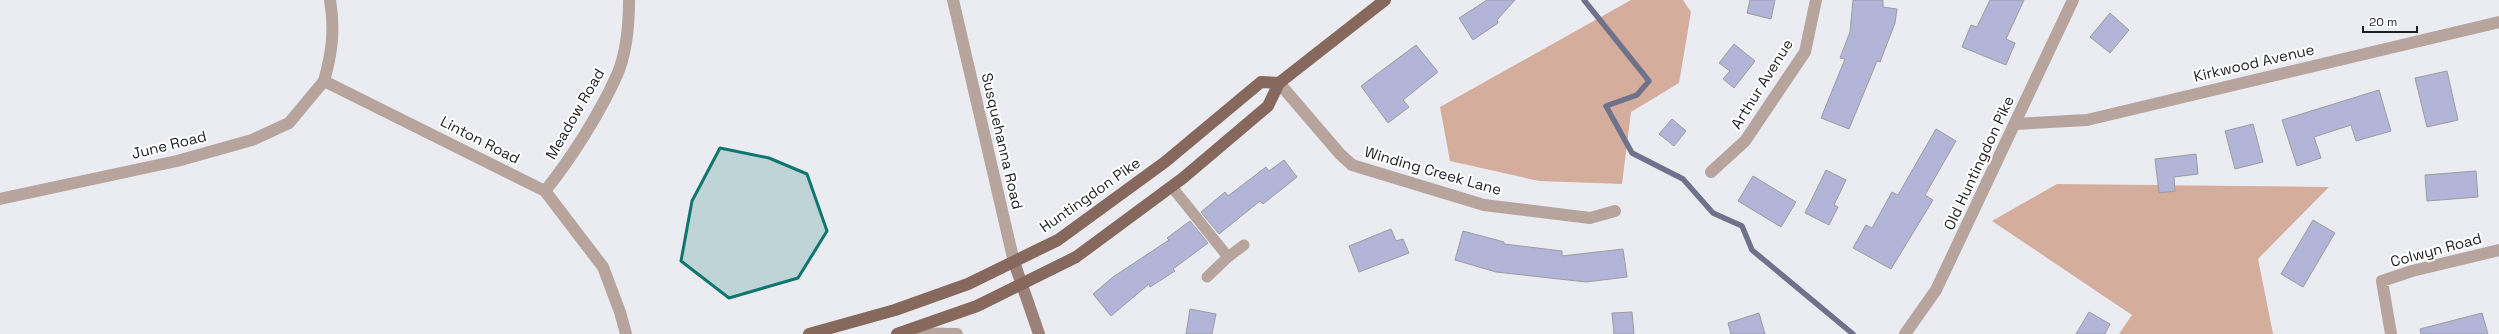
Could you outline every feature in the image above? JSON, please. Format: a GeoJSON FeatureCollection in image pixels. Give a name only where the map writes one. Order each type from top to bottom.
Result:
{"type":"FeatureCollection","features":[{"type":"Feature","properties":{"kind":"main road"},"geometry":{"type":"LineString","coordinates":[[898,334],[977,306],[1023,285],[1076,257],[1172,187],[1268,106],[1279,83],[1385,0]]}},
{"type":"Feature","properties":{"kind":"main road","name":"Huntingdon Pike"},"geometry":{"type":"LineString","coordinates":[[809,334],[895,310],[968,284],[1058,240],[1165,162],[1261,82],[1279,83]]}},
{"type":"Feature","properties":{"kind":"main road","name":"Susquehanna Road"},"geometry":{"type":"LineString","coordinates":[[1014,262],[1039,334]]}},
{"type":"Feature","properties":{"kind":"street"},"geometry":{"type":"LineString","coordinates":[[324,81],[332,50],[333,17],[330,0]]}},
{"type":"Feature","properties":{"kind":"street","name":"Meadow Road"},"geometry":{"type":"LineString","coordinates":[[545,191],[572,155],[617,74],[629,25],[629,0]]}},
{"type":"Feature","properties":{"kind":"street","name":"Susquehanna Road"},"geometry":{"type":"LineString","coordinates":[[953,0],[1014,262]]}},
{"type":"Feature","properties":{"kind":"street","name":"Arthur Avenue"},"geometry":{"type":"LineString","coordinates":[[1711,172],[1745,141],[1805,52],[1816,0]]}},
{"type":"Feature","properties":{"kind":"street","name":"Old Huntingdon Pike"},"geometry":{"type":"LineString","coordinates":[[1905,334],[1936,290],[2073,0]]}},
{"type":"Feature","properties":{"kind":"street","name":"Kirkwood Avenue"},"geometry":{"type":"LineString","coordinates":[[2015,124],[2087,120],[2499,22]]}},
{"type":"Feature","properties":{"kind":"street","name":"Linton Road"},"geometry":{"type":"LineString","coordinates":[[324,81],[545,191],[603,267],[620,312],[626,334]]}},
{"type":"Feature","properties":{"kind":"street","name":"June Road"},"geometry":{"type":"LineString","coordinates":[[0,199],[177,161],[252,140],[289,123],[324,81]]}},
{"type":"Feature","properties":{"kind":"street","name":"Winding Creek Lane"},"geometry":{"type":"LineString","coordinates":[[1279,83],[1340,154],[1352,165],[1484,205],[1590,218],[1615,211]]}},
{"type":"Feature","properties":{"kind":"street","name":"Colwyn Road"},"geometry":{"type":"LineString","coordinates":[[2391,334],[2382,282],[2412,271],[2499,250]]}},
{"type":"Feature","properties":{"kind":"street"},"geometry":{"type":"LineString","coordinates":[[898,334],[956,334]]}},
{"type":"Feature","properties":{"kind":"lane"},"geometry":{"type":"LineString","coordinates":[[1172,187],[1228,257]]}},
{"type":"Feature","properties":{"kind":"lane"},"geometry":{"type":"LineString","coordinates":[[1206,277],[1244,245]]}},
{"type":"Feature","properties":{"kind":"highlighted area"},"geometry":{"type":"Polygon","coordinates":[[[720,148],[769,158],[807,174],[827,231],[798,278],[729,298],[681,261],[692,201],[720,148]]]}},
{"type":"Feature","properties":{"kind":"shaded area"},"geometry":{"type":"Polygon","coordinates":[[[1631,0],[1683,0],[1691,12],[1679,83],[1631,112],[1622,184],[1539,181],[1450,161],[1440,107],[1631,0]]]}},
{"type":"Feature","properties":{"kind":"shaded area"},"geometry":{"type":"Polygon","coordinates":[[[2057,184],[2329,187],[2258,259],[2273,334],[2119,334],[2132,315],[1992,221],[2057,184]]]}},
{"type":"Feature","properties":{"kind":"building"},"geometry":{"type":"Polygon","coordinates":[[[1487,0],[1515,0],[1497,20],[1498,23],[1473,40],[1459,18],[1487,0]]]}},
{"type":"Feature","properties":{"kind":"building"},"geometry":{"type":"Polygon","coordinates":[[[1750,0],[1775,0],[1771,19],[1747,13],[1750,0]]]}},
{"type":"Feature","properties":{"kind":"building"},"geometry":{"type":"Polygon","coordinates":[[[1853,0],[1883,0],[1883,7],[1897,9],[1895,23],[1880,62],[1877,61],[1849,129],[1821,118],[1845,59],[1840,58],[1850,32],[1853,0]]]}},
{"type":"Feature","properties":{"kind":"building"},"geometry":{"type":"Polygon","coordinates":[[[1990,0],[2024,0],[2006,39],[2015,43],[2006,65],[1962,47],[1971,25],[1977,27],[1990,0]]]}},
{"type":"Feature","properties":{"kind":"building"},"geometry":{"type":"Polygon","coordinates":[[[2110,13],[2129,30],[2110,53],[2090,37],[2110,13]]]}},
{"type":"Feature","properties":{"kind":"building"},"geometry":{"type":"Polygon","coordinates":[[[1734,44],[1755,61],[1734,88],[1723,79],[1730,71],[1719,63],[1734,44]]]}},
{"type":"Feature","properties":{"kind":"building"},"geometry":{"type":"Polygon","coordinates":[[[1416,45],[1438,72],[1403,100],[1409,107],[1388,123],[1361,86],[1416,45]]]}},
{"type":"Feature","properties":{"kind":"building"},"geometry":{"type":"Polygon","coordinates":[[[2447,71],[2458,120],[2427,127],[2415,78],[2447,71]]]}},
{"type":"Feature","properties":{"kind":"building"},"geometry":{"type":"Polygon","coordinates":[[[2379,90],[2391,131],[2356,141],[2351,125],[2314,137],[2321,158],[2297,166],[2282,120],[2379,90]]]}},
{"type":"Feature","properties":{"kind":"building"},"geometry":{"type":"Polygon","coordinates":[[[1672,119],[1686,131],[1674,146],[1659,134],[1672,119]]]}},
{"type":"Feature","properties":{"kind":"building"},"geometry":{"type":"Polygon","coordinates":[[[2253,124],[2263,162],[2235,169],[2225,131],[2253,124]]]}},
{"type":"Feature","properties":{"kind":"building"},"geometry":{"type":"Polygon","coordinates":[[[1936,129],[1956,141],[1925,195],[1933,200],[1891,269],[1853,248],[1866,225],[1872,228],[1892,192],[1898,195],[1936,129]]]}},
{"type":"Feature","properties":{"kind":"building"},"geometry":{"type":"Polygon","coordinates":[[[2196,154],[2198,174],[2174,177],[2175,191],[2159,193],[2155,159],[2196,154]]]}},
{"type":"Feature","properties":{"kind":"building"},"geometry":{"type":"Polygon","coordinates":[[[1284,160],[1297,177],[1263,204],[1260,201],[1219,234],[1201,212],[1225,192],[1228,196],[1266,167],[1269,171],[1284,160]]]}},
{"type":"Feature","properties":{"kind":"building"},"geometry":{"type":"Polygon","coordinates":[[[1826,170],[1846,180],[1834,205],[1838,207],[1829,225],[1805,213],[1826,170]]]}},
{"type":"Feature","properties":{"kind":"building"},"geometry":{"type":"Polygon","coordinates":[[[2476,171],[2478,197],[2427,201],[2425,175],[2476,171]]]}},
{"type":"Feature","properties":{"kind":"building"},"geometry":{"type":"Polygon","coordinates":[[[1753,176],[1796,202],[1781,227],[1738,201],[1753,176]]]}},
{"type":"Feature","properties":{"kind":"building"},"geometry":{"type":"Polygon","coordinates":[[[2313,220],[2335,233],[2303,287],[2281,274],[2313,220]]]}},
{"type":"Feature","properties":{"kind":"building"},"geometry":{"type":"Polygon","coordinates":[[[1190,221],[1208,243],[1173,269],[1175,271],[1150,287],[1149,284],[1111,316],[1093,294],[1113,277],[1169,240],[1167,238],[1190,221]]]}},
{"type":"Feature","properties":{"kind":"building"},"geometry":{"type":"Polygon","coordinates":[[[1391,229],[1396,241],[1403,239],[1409,253],[1359,272],[1349,246],[1391,229]]]}},
{"type":"Feature","properties":{"kind":"building"},"geometry":{"type":"Polygon","coordinates":[[[1463,231],[1504,242],[1504,244],[1562,251],[1562,256],[1623,249],[1627,277],[1586,282],[1496,272],[1455,260],[1463,231]]]}},
{"type":"Feature","properties":{"kind":"building"},"geometry":{"type":"Polygon","coordinates":[[[1190,309],[1216,314],[1212,334],[1186,334],[1190,309]]]}},
{"type":"Feature","properties":{"kind":"building"},"geometry":{"type":"Polygon","coordinates":[[[1632,312],[1634,334],[1614,334],[1612,313],[1632,312]]]}},
{"type":"Feature","properties":{"kind":"building"},"geometry":{"type":"Polygon","coordinates":[[[2089,312],[2110,324],[2105,334],[2076,334],[2089,312]]]}},
{"type":"Feature","properties":{"kind":"building"},"geometry":{"type":"Polygon","coordinates":[[[1759,313],[1765,334],[1731,334],[1728,323],[1759,313]]]}},
{"type":"Feature","properties":{"kind":"building"},"geometry":{"type":"Polygon","coordinates":[[[2482,313],[2488,334],[2421,334],[2420,329],[2482,313]]]}},
{"type":"Feature","properties":{"kind":"waterway"},"geometry":{"type":"LineString","coordinates":[[1584,0],[1649,81],[1637,95],[1606,106],[1632,153],[1683,179],[1713,213],[1742,226],[1752,250],[1853,334]]}}]}
